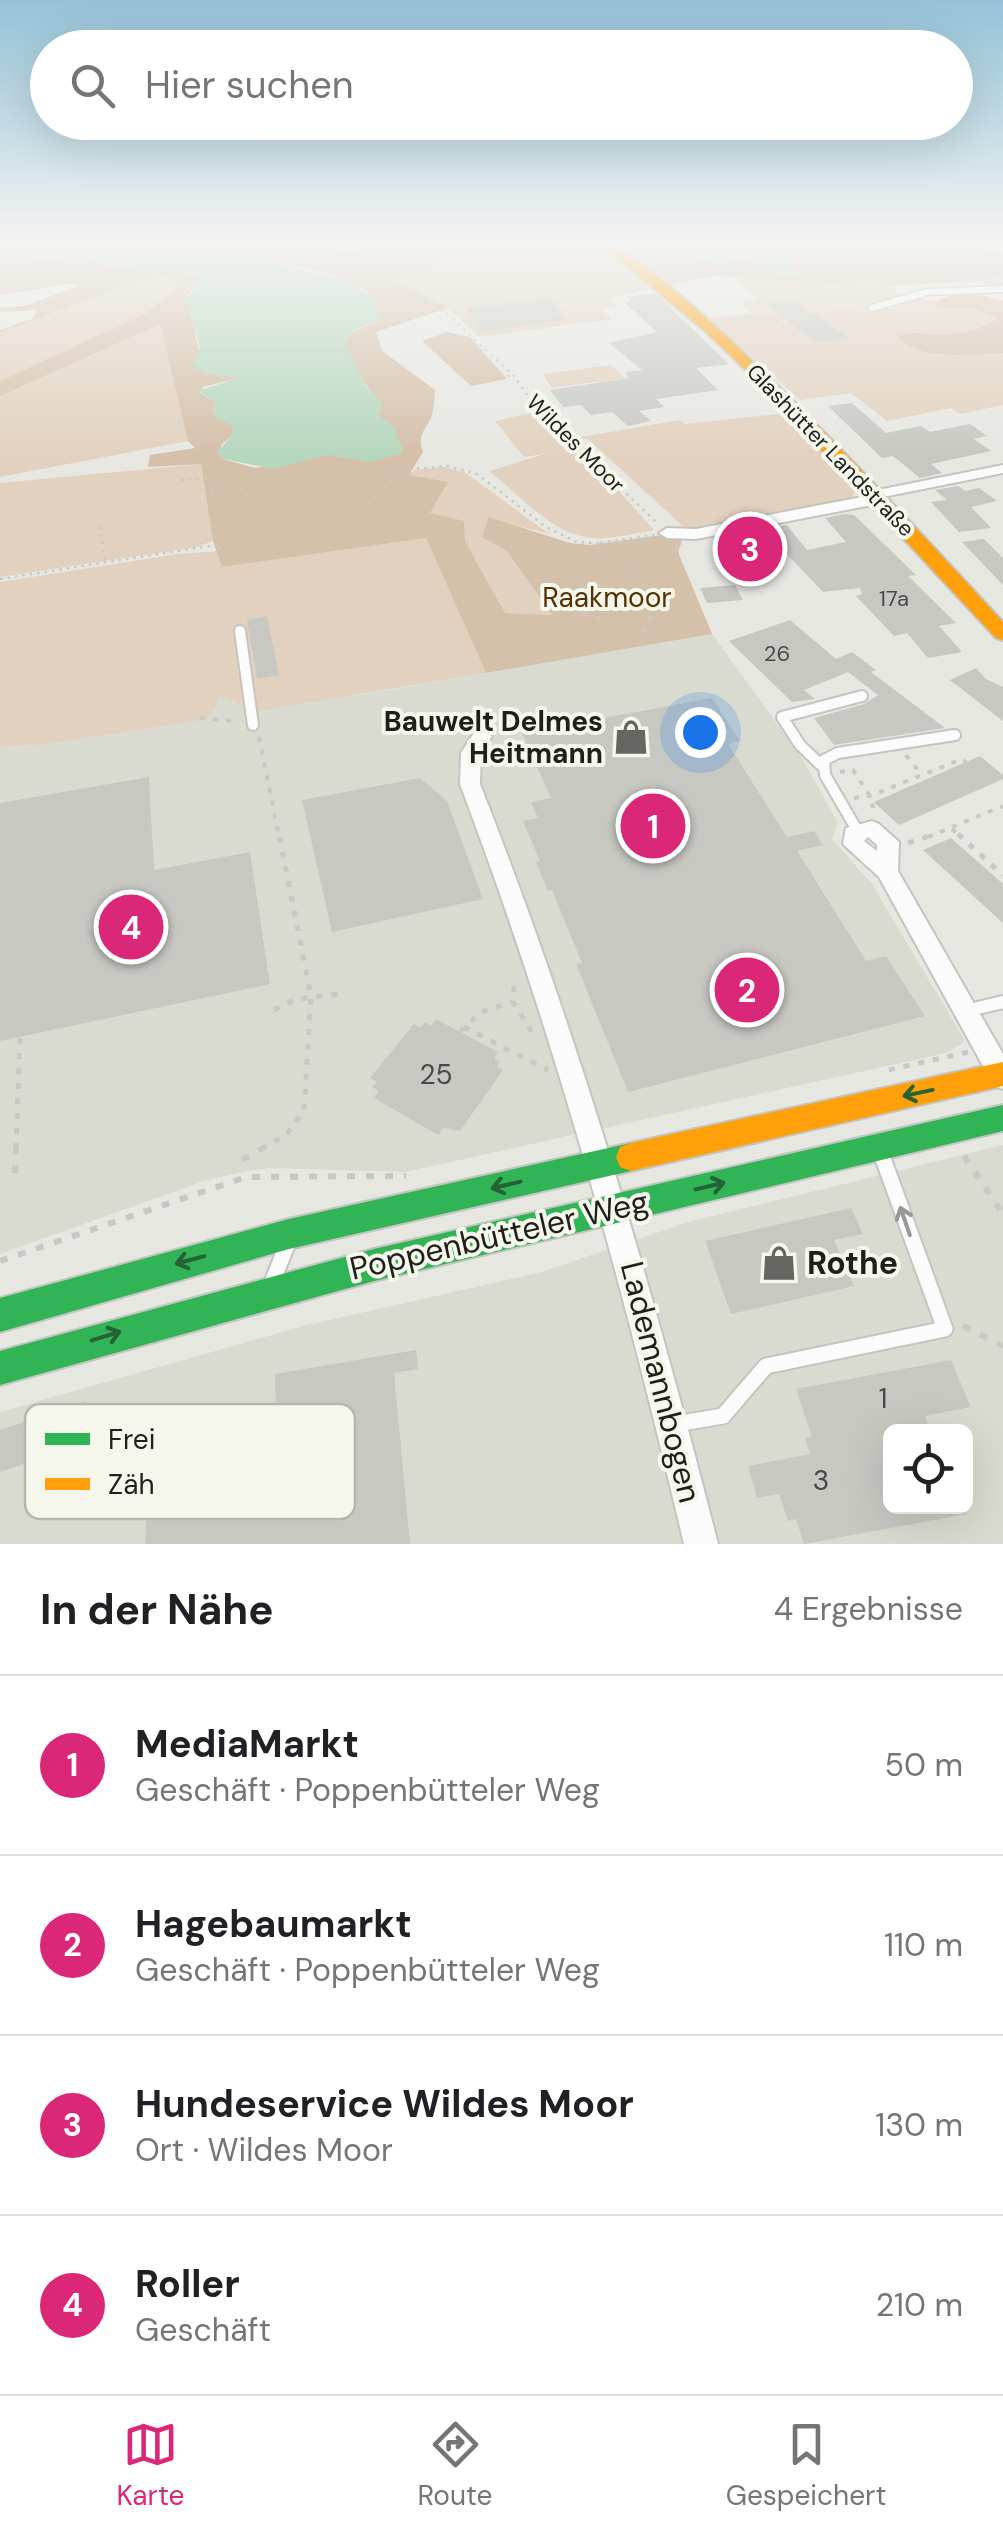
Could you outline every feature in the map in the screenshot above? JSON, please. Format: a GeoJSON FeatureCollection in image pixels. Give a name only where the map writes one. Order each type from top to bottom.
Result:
{"type":"FeatureCollection","features":[{"type":"Feature","properties":{"kind":"main road","name":"Glashütter Landstraße"},"geometry":{"type":"LineString","coordinates":[[694,313],[794,406],[1003,634]]}},
{"type":"Feature","properties":{"kind":"main road","name":"Poppenbütteler Weg"},"geometry":{"type":"LineString","coordinates":[[0,1316],[289,1234],[1002,1076]]}},
{"type":"Feature","properties":{"kind":"main road","name":"Poppenbütteler Weg"},"geometry":{"type":"LineString","coordinates":[[0,1368],[269,1290],[1003,1118]]}},
{"type":"Feature","properties":{"kind":"street"},"geometry":{"type":"LineString","coordinates":[[667,534],[696,534],[1003,469]]}},
{"type":"Feature","properties":{"kind":"street","name":"Poppenbütteler Weg"},"geometry":{"type":"LineString","coordinates":[[482,736],[471,753],[470,784],[559,1068],[601,1164]]}},
{"type":"Feature","properties":{"kind":"street"},"geometry":{"type":"LineString","coordinates":[[878,845],[1002,1076]]}},
{"type":"Feature","properties":{"kind":"street","name":"Lademannbogen"},"geometry":{"type":"LineString","coordinates":[[601,1164],[673,1425],[701,1544]]}},
{"type":"Feature","properties":{"kind":"lane"},"geometry":{"type":"LineString","coordinates":[[240,631],[253,725]]}},
{"type":"Feature","properties":{"kind":"lane"},"geometry":{"type":"LineString","coordinates":[[862,696],[782,718],[824,771],[840,800],[878,845]]}},
{"type":"Feature","properties":{"kind":"lane"},"geometry":{"type":"LineString","coordinates":[[824,771],[824,760],[835,753],[955,736]]}},
{"type":"Feature","properties":{"kind":"lane"},"geometry":{"type":"LineString","coordinates":[[964,1011],[1003,1002]]}},
{"type":"Feature","properties":{"kind":"lane"},"geometry":{"type":"LineString","coordinates":[[673,1425],[723,1416],[766,1366],[945,1329],[879,1147]]}},
{"type":"Feature","properties":{"kind":"lane"},"geometry":{"type":"LineString","coordinates":[[269,1290],[283,1260],[289,1234]]}},
{"type":"Feature","properties":{"kind":"path","name":"Wildes Moor"},"geometry":{"type":"LineString","coordinates":[[446,313],[667,534]]}},
{"type":"Feature","properties":{"kind":"path"},"geometry":{"type":"LineString","coordinates":[[704,322],[821,313]]}},
{"type":"Feature","properties":{"kind":"path"},"geometry":{"type":"LineString","coordinates":[[772,318],[802,340]]}},
{"type":"Feature","properties":{"kind":"path"},"geometry":{"type":"LineString","coordinates":[[463,352],[493,378],[514,377]]}},
{"type":"Feature","properties":{"kind":"path"},"geometry":{"type":"LineString","coordinates":[[181,480],[234,472],[344,476],[462,468],[486,480],[551,529],[577,542],[667,534],[679,548],[675,559],[602,565],[599,543]]}},
{"type":"Feature","properties":{"kind":"path"},"geometry":{"type":"LineString","coordinates":[[210,490],[240,488],[260,512],[295,529],[359,513],[404,469]]}},
{"type":"Feature","properties":{"kind":"path"},"geometry":{"type":"LineString","coordinates":[[0,579],[105,560],[218,546],[232,538],[210,490],[210,478]]}},
{"type":"Feature","properties":{"kind":"path"},"geometry":{"type":"LineString","coordinates":[[100,527],[105,560]]}},
{"type":"Feature","properties":{"kind":"path"},"geometry":{"type":"LineString","coordinates":[[577,542],[561,569],[576,587],[584,614],[603,620]]}},
{"type":"Feature","properties":{"kind":"path"},"geometry":{"type":"LineString","coordinates":[[218,546],[242,558]]}},
{"type":"Feature","properties":{"kind":"path"},"geometry":{"type":"LineString","coordinates":[[625,563],[650,587],[650,622],[643,632]]}},
{"type":"Feature","properties":{"kind":"path"},"geometry":{"type":"LineString","coordinates":[[200,718],[253,725],[258,733],[312,996],[304,1111],[286,1135],[242,1160]]}},
{"type":"Feature","properties":{"kind":"path"},"geometry":{"type":"LineString","coordinates":[[898,744],[922,774]]}},
{"type":"Feature","properties":{"kind":"path"},"geometry":{"type":"LineString","coordinates":[[840,800],[870,796],[962,759],[966,762]]}},
{"type":"Feature","properties":{"kind":"path"},"geometry":{"type":"LineString","coordinates":[[824,771],[853,770],[870,796],[872,808],[887,826],[878,845]]}},
{"type":"Feature","properties":{"kind":"path"},"geometry":{"type":"LineString","coordinates":[[878,845],[952,830],[1003,806]]}},
{"type":"Feature","properties":{"kind":"path"},"geometry":{"type":"LineString","coordinates":[[952,830],[1003,875]]}},
{"type":"Feature","properties":{"kind":"path"},"geometry":{"type":"LineString","coordinates":[[514,986],[513,1002],[538,1042]]}},
{"type":"Feature","properties":{"kind":"path"},"geometry":{"type":"LineString","coordinates":[[274,1010],[312,996],[342,994]]}},
{"type":"Feature","properties":{"kind":"path"},"geometry":{"type":"LineString","coordinates":[[513,1002],[481,1012],[462,1029],[559,1068]]}},
{"type":"Feature","properties":{"kind":"path"},"geometry":{"type":"LineString","coordinates":[[15,1173],[20,1036]]}},
{"type":"Feature","properties":{"kind":"path"},"geometry":{"type":"LineString","coordinates":[[542,1056],[559,1068]]}},
{"type":"Feature","properties":{"kind":"path"},"geometry":{"type":"LineString","coordinates":[[950,1130],[981,1186],[1003,1214]]}},
{"type":"Feature","properties":{"kind":"path"},"geometry":{"type":"LineString","coordinates":[[0,1261],[246,1177],[420,1174]]}},
{"type":"Feature","properties":{"kind":"path"},"geometry":{"type":"LineString","coordinates":[[945,1329],[966,1326],[1003,1346]]}},
{"type":"Feature","properties":{"kind":"shaded area"},"geometry":{"type":"Polygon","coordinates":[[[52,313],[148,313],[0,381],[0,333],[52,313]]]}},
{"type":"Feature","properties":{"kind":"shaded area"},"geometry":{"type":"Polygon","coordinates":[[[191,313],[378,313],[380,320],[352,331],[344,342],[367,388],[383,403],[379,416],[396,428],[396,439],[403,446],[401,453],[371,462],[326,455],[274,469],[223,459],[217,452],[231,437],[233,426],[214,416],[215,402],[198,391],[238,378],[204,373],[193,365],[200,348],[191,313]]]}},
{"type":"Feature","properties":{"kind":"shaded area"},"geometry":{"type":"Polygon","coordinates":[[[453,313],[606,313],[611,319],[479,337],[453,313]]]}},
{"type":"Feature","properties":{"kind":"shaded area"},"geometry":{"type":"Polygon","coordinates":[[[752,313],[988,313],[999,317],[961,333],[912,333],[897,337],[937,355],[1003,353],[1003,405],[960,414],[951,408],[887,421],[851,393],[800,400],[709,318],[752,313]]]}},
{"type":"Feature","properties":{"kind":"shaded area"},"geometry":{"type":"Polygon","coordinates":[[[160,323],[188,441],[0,477],[0,390],[160,323]]]}},
{"type":"Feature","properties":{"kind":"shaded area"},"geometry":{"type":"Polygon","coordinates":[[[611,365],[625,378],[552,388],[543,374],[611,365]]]}},
{"type":"Feature","properties":{"kind":"shaded area"},"geometry":{"type":"Polygon","coordinates":[[[531,413],[564,449],[578,446],[654,530],[599,538],[569,532],[544,518],[489,471],[545,454],[524,457],[495,421],[531,413]]]}},
{"type":"Feature","properties":{"kind":"shaded area"},"geometry":{"type":"Polygon","coordinates":[[[787,413],[855,491],[851,499],[686,529],[588,439],[569,439],[680,420],[685,424],[787,413]]]}},
{"type":"Feature","properties":{"kind":"shaded area"},"geometry":{"type":"Polygon","coordinates":[[[201,464],[213,541],[197,547],[0,577],[0,483],[201,464]]]}},
{"type":"Feature","properties":{"kind":"shaded area"},"geometry":{"type":"Polygon","coordinates":[[[445,467],[466,473],[549,534],[489,518],[553,616],[505,613],[465,541],[430,514],[408,475],[414,470],[445,467]]]}},
{"type":"Feature","properties":{"kind":"shaded area"},"geometry":{"type":"Polygon","coordinates":[[[426,538],[486,673],[247,713],[246,707],[221,695],[208,719],[38,745],[0,746],[0,582],[178,554],[220,551],[223,567],[426,538]]]}},
{"type":"Feature","properties":{"kind":"shaded area"},"geometry":{"type":"Polygon","coordinates":[[[712,634],[801,757],[838,823],[832,839],[872,884],[965,1041],[946,1053],[405,1172],[271,1168],[242,1172],[204,1181],[0,1254],[0,746],[38,745],[221,695],[247,707],[359,695],[712,634]]]}},
{"type":"Feature","properties":{"kind":"shaded area"},"geometry":{"type":"Polygon","coordinates":[[[1003,1145],[1003,1544],[0,1544],[0,1412],[25,1405],[25,1519],[355,1519],[355,1404],[28,1404],[307,1325],[538,1273],[692,1221],[1003,1145]]]}},
{"type":"Feature","properties":{"kind":"green space","name":"Raakmoor"},"geometry":{"type":"Polygon","coordinates":[[[35,313],[52,313],[0,333],[0,330],[32,319],[35,313]]]}},
{"type":"Feature","properties":{"kind":"green space","name":"Raakmoor"},"geometry":{"type":"Polygon","coordinates":[[[147,313],[191,313],[204,373],[239,378],[203,387],[200,393],[215,402],[214,414],[234,426],[231,437],[221,445],[223,459],[255,468],[333,454],[371,462],[396,439],[379,416],[377,400],[357,372],[344,342],[352,332],[379,321],[377,313],[433,313],[376,332],[382,351],[435,390],[432,415],[421,438],[423,452],[409,475],[448,482],[430,513],[464,521],[465,541],[505,613],[552,615],[507,551],[482,537],[489,517],[570,543],[590,545],[670,534],[682,541],[678,552],[712,634],[486,673],[426,538],[222,567],[213,541],[201,464],[148,467],[150,455],[195,448],[188,441],[160,324],[0,396],[0,381],[147,313]]]}},
{"type":"Feature","properties":{"kind":"green space"},"geometry":{"type":"Polygon","coordinates":[[[986,313],[1003,313],[1003,353],[934,353],[897,337],[912,333],[960,333],[998,318],[986,313]]]}},
{"type":"Feature","properties":{"kind":"green space"},"geometry":{"type":"Polygon","coordinates":[[[447,332],[470,337],[507,379],[471,386],[422,341],[447,332]]]}},
{"type":"Feature","properties":{"kind":"building"},"geometry":{"type":"Polygon","coordinates":[[[469,313],[557,313],[564,320],[483,331],[469,313]]]}},
{"type":"Feature","properties":{"kind":"building"},"geometry":{"type":"Polygon","coordinates":[[[636,313],[676,313],[729,364],[696,368],[718,390],[656,399],[664,407],[639,411],[651,421],[628,426],[612,412],[591,415],[581,405],[563,407],[550,390],[629,378],[625,372],[642,370],[609,343],[657,332],[636,313]]]}},
{"type":"Feature","properties":{"kind":"building"},"geometry":{"type":"Polygon","coordinates":[[[778,313],[816,314],[848,338],[817,343],[778,313]]]}},
{"type":"Feature","properties":{"kind":"building"},"geometry":{"type":"Polygon","coordinates":[[[852,403],[886,433],[921,426],[930,432],[970,424],[987,436],[974,439],[991,451],[931,464],[942,473],[920,478],[893,456],[882,458],[828,406],[852,403]]]}},
{"type":"Feature","properties":{"kind":"building"},"geometry":{"type":"Polygon","coordinates":[[[958,486],[965,491],[979,488],[997,501],[971,507],[991,528],[959,532],[931,502],[947,500],[935,490],[958,486]]]}},
{"type":"Feature","properties":{"kind":"building"},"geometry":{"type":"Polygon","coordinates":[[[854,515],[916,575],[908,576],[956,623],[939,626],[962,652],[928,658],[907,633],[894,636],[856,596],[862,594],[860,588],[823,592],[764,530],[787,525],[807,550],[846,542],[825,518],[854,515]]]}},
{"type":"Feature","properties":{"kind":"building"},"geometry":{"type":"Polygon","coordinates":[[[984,539],[1003,558],[1003,585],[962,542],[984,539]]]}},
{"type":"Feature","properties":{"kind":"building"},"geometry":{"type":"Polygon","coordinates":[[[735,585],[743,600],[707,603],[700,588],[735,585]]]}},
{"type":"Feature","properties":{"kind":"building"},"geometry":{"type":"Polygon","coordinates":[[[267,616],[279,675],[257,679],[247,620],[267,616]]]}},
{"type":"Feature","properties":{"kind":"building"},"geometry":{"type":"Polygon","coordinates":[[[790,620],[836,659],[852,652],[876,670],[871,672],[945,728],[834,745],[814,718],[864,704],[878,695],[848,672],[804,690],[815,699],[792,702],[729,641],[790,620]]]}},
{"type":"Feature","properties":{"kind":"building"},"geometry":{"type":"Polygon","coordinates":[[[976,668],[986,679],[1003,687],[1003,721],[950,680],[976,668]]]}},
{"type":"Feature","properties":{"kind":"building"},"geometry":{"type":"Polygon","coordinates":[[[712,698],[740,741],[728,744],[787,837],[814,831],[823,845],[797,851],[866,961],[886,956],[925,1016],[628,1092],[576,964],[582,963],[552,890],[548,891],[523,821],[538,818],[531,802],[551,798],[522,733],[712,698]]]}},
{"type":"Feature","properties":{"kind":"building"},"geometry":{"type":"Polygon","coordinates":[[[980,756],[1003,779],[899,825],[874,802],[980,756]]]}},
{"type":"Feature","properties":{"kind":"building"},"geometry":{"type":"Polygon","coordinates":[[[149,777],[154,870],[250,852],[270,984],[0,1041],[0,803],[149,777]]]}},
{"type":"Feature","properties":{"kind":"building"},"geometry":{"type":"Polygon","coordinates":[[[420,778],[447,801],[483,899],[332,932],[302,800],[420,778]]]}},
{"type":"Feature","properties":{"kind":"building"},"geometry":{"type":"Polygon","coordinates":[[[951,838],[1003,884],[1003,923],[923,850],[951,838]]]}},
{"type":"Feature","properties":{"kind":"building"},"geometry":{"type":"Polygon","coordinates":[[[436,1019],[498,1052],[494,1058],[503,1070],[460,1131],[443,1128],[438,1135],[374,1098],[379,1091],[372,1087],[377,1082],[370,1078],[414,1024],[420,1028],[425,1022],[431,1026],[436,1019]]]}},
{"type":"Feature","properties":{"kind":"building","name":"Rothe"},"geometry":{"type":"Polygon","coordinates":[[[851,1208],[863,1234],[834,1240],[854,1286],[731,1314],[705,1241],[851,1208]]]}},
{"type":"Feature","properties":{"kind":"building"},"geometry":{"type":"Polygon","coordinates":[[[416,1350],[418,1369],[394,1373],[410,1544],[145,1544],[146,1519],[355,1519],[355,1404],[276,1404],[275,1374],[416,1350]]]}},
{"type":"Feature","properties":{"kind":"building"},"geometry":{"type":"Polygon","coordinates":[[[951,1360],[971,1407],[925,1416],[928,1424],[883,1424],[883,1514],[967,1514],[804,1544],[796,1519],[788,1521],[779,1494],[757,1498],[748,1466],[810,1454],[805,1438],[812,1437],[796,1389],[951,1360]]]}},
{"type":"Feature","properties":{"kind":"building"},"geometry":{"type":"Polygon","coordinates":[[[25,1421],[25,1463],[0,1472],[0,1430],[25,1421]]]}},
{"type":"Feature","properties":{"kind":"traffic: fast"},"geometry":{"type":"LineString","coordinates":[[0,1368],[374,1265],[1003,1118]]}},
{"type":"Feature","properties":{"kind":"traffic: fast"},"geometry":{"type":"LineString","coordinates":[[0,1315],[289,1234],[631,1157]]}},
{"type":"Feature","properties":{"kind":"traffic: slow"},"geometry":{"type":"LineString","coordinates":[[690,313],[811,427],[1003,634]]}},
{"type":"Feature","properties":{"kind":"traffic: slow"},"geometry":{"type":"LineString","coordinates":[[631,1157],[1003,1074]]}},
{"type":"Feature","properties":{"kind":"place","name":"Hundeservice Wildes Moor"},"geometry":{"type":"Point","coordinates":[750,549]}},
{"type":"Feature","properties":{"kind":"place","name":"Bauwelt Delmes Heitmann"},"geometry":{"type":"Point","coordinates":[631,737]}},
{"type":"Feature","properties":{"kind":"place","name":"MediaMarkt"},"geometry":{"type":"Point","coordinates":[653,826]}},
{"type":"Feature","properties":{"kind":"place","name":"Roller"},"geometry":{"type":"Point","coordinates":[131,927]}},
{"type":"Feature","properties":{"kind":"place","name":"Hagebaumarkt"},"geometry":{"type":"Point","coordinates":[747,990]}},
{"type":"Feature","properties":{"kind":"place","name":"Rothe"},"geometry":{"type":"Point","coordinates":[779,1263]}}]}
